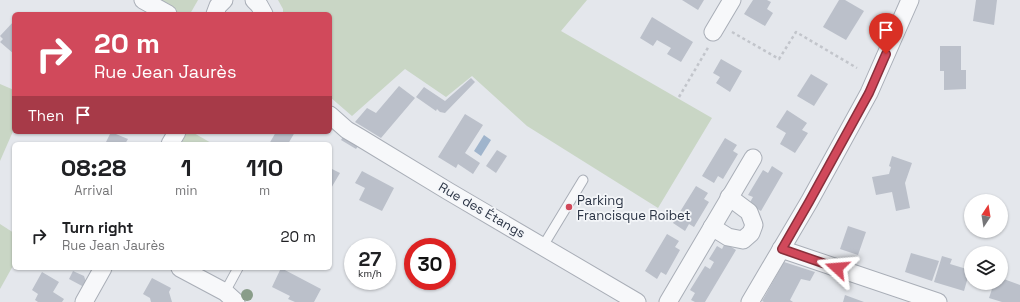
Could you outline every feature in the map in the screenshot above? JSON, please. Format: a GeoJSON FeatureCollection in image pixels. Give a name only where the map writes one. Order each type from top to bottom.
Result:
{"type":"FeatureCollection","features":[{"type":"Feature","properties":{"kind":"street"},"geometry":{"type":"LineString","coordinates":[[143,0],[164,12]]}},
{"type":"Feature","properties":{"kind":"street"},"geometry":{"type":"LineString","coordinates":[[216,12],[218,6],[224,0]]}},
{"type":"Feature","properties":{"kind":"street"},"geometry":{"type":"LineString","coordinates":[[254,0],[260,5],[263,12]]}},
{"type":"Feature","properties":{"kind":"street"},"geometry":{"type":"LineString","coordinates":[[716,28],[732,0]]}},
{"type":"Feature","properties":{"kind":"street"},"geometry":{"type":"LineString","coordinates":[[750,302],[809,202],[869,93],[910,0]]}},
{"type":"Feature","properties":{"kind":"street","name":"Rue des Étangs"},"geometry":{"type":"LineString","coordinates":[[332,117],[347,130],[637,302]]}},
{"type":"Feature","properties":{"kind":"street"},"geometry":{"type":"LineString","coordinates":[[668,302],[753,158]]}},
{"type":"Feature","properties":{"kind":"street"},"geometry":{"type":"LineString","coordinates":[[712,227],[728,237],[743,240],[751,233],[754,225],[749,212],[729,197]]}},
{"type":"Feature","properties":{"kind":"street"},"geometry":{"type":"LineString","coordinates":[[782,249],[938,302]]}},
{"type":"Feature","properties":{"kind":"street"},"geometry":{"type":"LineString","coordinates":[[84,302],[102,270]]}},
{"type":"Feature","properties":{"kind":"street"},"geometry":{"type":"LineString","coordinates":[[184,270],[231,297]]}},
{"type":"Feature","properties":{"kind":"lane"},"geometry":{"type":"LineString","coordinates":[[543,246],[583,180]]}},
{"type":"Feature","properties":{"kind":"lane"},"geometry":{"type":"LineString","coordinates":[[231,297],[238,270]]}},
{"type":"Feature","properties":{"kind":"path"},"geometry":{"type":"LineString","coordinates":[[679,98],[716,34],[716,28],[779,59],[796,32],[857,68]]}},
{"type":"Feature","properties":{"kind":"green space"},"geometry":{"type":"Polygon","coordinates":[[[135,0],[198,0],[191,12],[165,12],[135,0]]]}},
{"type":"Feature","properties":{"kind":"green space"},"geometry":{"type":"Polygon","coordinates":[[[278,0],[587,0],[561,31],[712,118],[658,208],[527,126],[472,76],[446,97],[405,69],[352,116],[332,99],[332,12],[283,12],[278,0]]]}},
{"type":"Feature","properties":{"kind":"green space"},"geometry":{"type":"Polygon","coordinates":[[[0,84],[12,89],[12,134],[0,161],[0,84]]]}},
{"type":"Feature","properties":{"kind":"green space"},"geometry":{"type":"Polygon","coordinates":[[[186,134],[196,134],[210,142],[182,142],[186,134]]]}},
{"type":"Feature","properties":{"kind":"green space"},"geometry":{"type":"Polygon","coordinates":[[[0,224],[12,232],[12,268],[0,289],[0,224]]]}},
{"type":"Feature","properties":{"kind":"water"},"geometry":{"type":"Polygon","coordinates":[[[484,135],[491,140],[481,156],[474,151],[484,135]]]}},
{"type":"Feature","properties":{"kind":"building"},"geometry":{"type":"Polygon","coordinates":[[[682,0],[704,0],[698,10],[682,0]]]}},
{"type":"Feature","properties":{"kind":"building"},"geometry":{"type":"Polygon","coordinates":[[[753,0],[767,0],[771,2],[767,9],[773,13],[765,26],[744,14],[753,0]]]}},
{"type":"Feature","properties":{"kind":"building"},"geometry":{"type":"Polygon","coordinates":[[[839,0],[845,0],[864,11],[846,40],[823,27],[839,0]]]}},
{"type":"Feature","properties":{"kind":"building"},"geometry":{"type":"Polygon","coordinates":[[[976,0],[997,0],[994,25],[973,21],[976,0]]]}},
{"type":"Feature","properties":{"kind":"building"},"geometry":{"type":"Polygon","coordinates":[[[652,17],[693,42],[681,62],[667,54],[671,48],[657,40],[653,46],[640,38],[652,17]]]}},
{"type":"Feature","properties":{"kind":"building"},"geometry":{"type":"Polygon","coordinates":[[[12,23],[12,52],[0,42],[3,39],[0,36],[12,23]]]}},
{"type":"Feature","properties":{"kind":"building"},"geometry":{"type":"Polygon","coordinates":[[[940,46],[961,46],[961,70],[966,70],[966,89],[944,90],[944,71],[940,71],[940,46]]]}},
{"type":"Feature","properties":{"kind":"building"},"geometry":{"type":"Polygon","coordinates":[[[721,59],[742,71],[730,92],[716,83],[720,77],[713,73],[721,59]]]}},
{"type":"Feature","properties":{"kind":"building"},"geometry":{"type":"Polygon","coordinates":[[[811,74],[828,84],[814,106],[797,96],[811,74]]]}},
{"type":"Feature","properties":{"kind":"building"},"geometry":{"type":"Polygon","coordinates":[[[471,78],[475,82],[445,113],[440,112],[437,109],[436,111],[416,97],[424,87],[445,101],[471,78]]]}},
{"type":"Feature","properties":{"kind":"building"},"geometry":{"type":"Polygon","coordinates":[[[399,86],[415,98],[381,138],[355,122],[367,108],[376,113],[399,86]]]}},
{"type":"Feature","properties":{"kind":"building"},"geometry":{"type":"Polygon","coordinates":[[[787,110],[807,123],[802,130],[808,133],[795,153],[780,144],[786,133],[776,127],[787,110]]]}},
{"type":"Feature","properties":{"kind":"building"},"geometry":{"type":"Polygon","coordinates":[[[465,114],[483,125],[465,153],[480,163],[473,174],[458,164],[456,168],[438,157],[465,114]]]}},
{"type":"Feature","properties":{"kind":"building"},"geometry":{"type":"Polygon","coordinates":[[[110,134],[116,134],[128,139],[126,142],[106,142],[110,134]]]}},
{"type":"Feature","properties":{"kind":"building"},"geometry":{"type":"Polygon","coordinates":[[[275,134],[294,134],[289,142],[270,142],[275,134]]]}},
{"type":"Feature","properties":{"kind":"building"},"geometry":{"type":"Polygon","coordinates":[[[345,134],[360,143],[356,149],[341,140],[345,134]]]}},
{"type":"Feature","properties":{"kind":"building"},"geometry":{"type":"Polygon","coordinates":[[[725,138],[737,145],[733,151],[738,154],[723,179],[718,176],[714,183],[702,176],[725,138]]]}},
{"type":"Feature","properties":{"kind":"building"},"geometry":{"type":"Polygon","coordinates":[[[497,150],[507,156],[496,173],[486,166],[497,150]]]}},
{"type":"Feature","properties":{"kind":"building"},"geometry":{"type":"Polygon","coordinates":[[[892,156],[912,163],[905,183],[910,208],[896,211],[892,192],[876,195],[872,177],[889,174],[891,167],[889,166],[892,156]]]}},
{"type":"Feature","properties":{"kind":"building"},"geometry":{"type":"Polygon","coordinates":[[[772,166],[783,173],[761,211],[749,204],[753,197],[748,195],[763,170],[768,173],[772,166]]]}},
{"type":"Feature","properties":{"kind":"building"},"geometry":{"type":"Polygon","coordinates":[[[332,169],[340,173],[332,187],[332,169]]]}},
{"type":"Feature","properties":{"kind":"building"},"geometry":{"type":"Polygon","coordinates":[[[362,171],[394,188],[382,211],[359,200],[365,188],[355,183],[362,171]]]}},
{"type":"Feature","properties":{"kind":"building"},"geometry":{"type":"Polygon","coordinates":[[[696,186],[708,193],[704,199],[709,202],[694,227],[689,224],[685,231],[673,223],[696,186]]]}},
{"type":"Feature","properties":{"kind":"building"},"geometry":{"type":"Polygon","coordinates":[[[848,226],[866,232],[858,255],[840,249],[848,226]]]}},
{"type":"Feature","properties":{"kind":"building"},"geometry":{"type":"Polygon","coordinates":[[[667,234],[679,241],[675,247],[680,250],[666,275],[661,272],[657,279],[645,271],[667,234]]]}},
{"type":"Feature","properties":{"kind":"building"},"geometry":{"type":"Polygon","coordinates":[[[725,243],[736,250],[705,302],[695,302],[691,300],[695,293],[690,290],[705,266],[710,269],[714,262],[709,259],[717,246],[722,249],[725,243]]]}},
{"type":"Feature","properties":{"kind":"building"},"geometry":{"type":"Polygon","coordinates":[[[911,253],[939,261],[932,281],[905,272],[911,253]]]}},
{"type":"Feature","properties":{"kind":"building"},"geometry":{"type":"Polygon","coordinates":[[[942,256],[952,259],[950,264],[964,268],[964,291],[934,282],[942,256]]]}},
{"type":"Feature","properties":{"kind":"building"},"geometry":{"type":"Polygon","coordinates":[[[784,262],[815,272],[810,281],[801,279],[790,300],[793,302],[762,301],[784,262]]]}},
{"type":"Feature","properties":{"kind":"building"},"geometry":{"type":"Polygon","coordinates":[[[280,270],[285,270],[321,289],[314,302],[295,302],[288,299],[290,296],[272,287],[280,270]]]}},
{"type":"Feature","properties":{"kind":"building"},"geometry":{"type":"Polygon","coordinates":[[[73,271],[84,276],[87,285],[84,287],[69,279],[73,271]]]}},
{"type":"Feature","properties":{"kind":"building"},"geometry":{"type":"Polygon","coordinates":[[[42,272],[59,282],[53,292],[64,299],[62,302],[38,302],[35,300],[38,294],[32,290],[42,272]]]}},
{"type":"Feature","properties":{"kind":"building"},"geometry":{"type":"Polygon","coordinates":[[[152,278],[171,288],[169,292],[172,302],[151,302],[150,298],[143,294],[152,278]]]}},
{"type":"Feature","properties":{"kind":"building"},"geometry":{"type":"Polygon","coordinates":[[[1008,281],[1020,285],[1020,302],[1002,302],[989,298],[992,290],[1008,290],[1008,281]]]}},
{"type":"Feature","properties":{"kind":"building"},"geometry":{"type":"Polygon","coordinates":[[[845,295],[864,302],[843,302],[845,295]]]}},
{"type":"Feature","properties":{"kind":"place","name":"Parking Francisque Roibet"},"geometry":{"type":"Point","coordinates":[569,207]}},
{"type":"Feature","properties":{"kind":"route"},"geometry":{"type":"LineString","coordinates":[[837,268],[782,249],[869,93],[886,54]]}}]}
